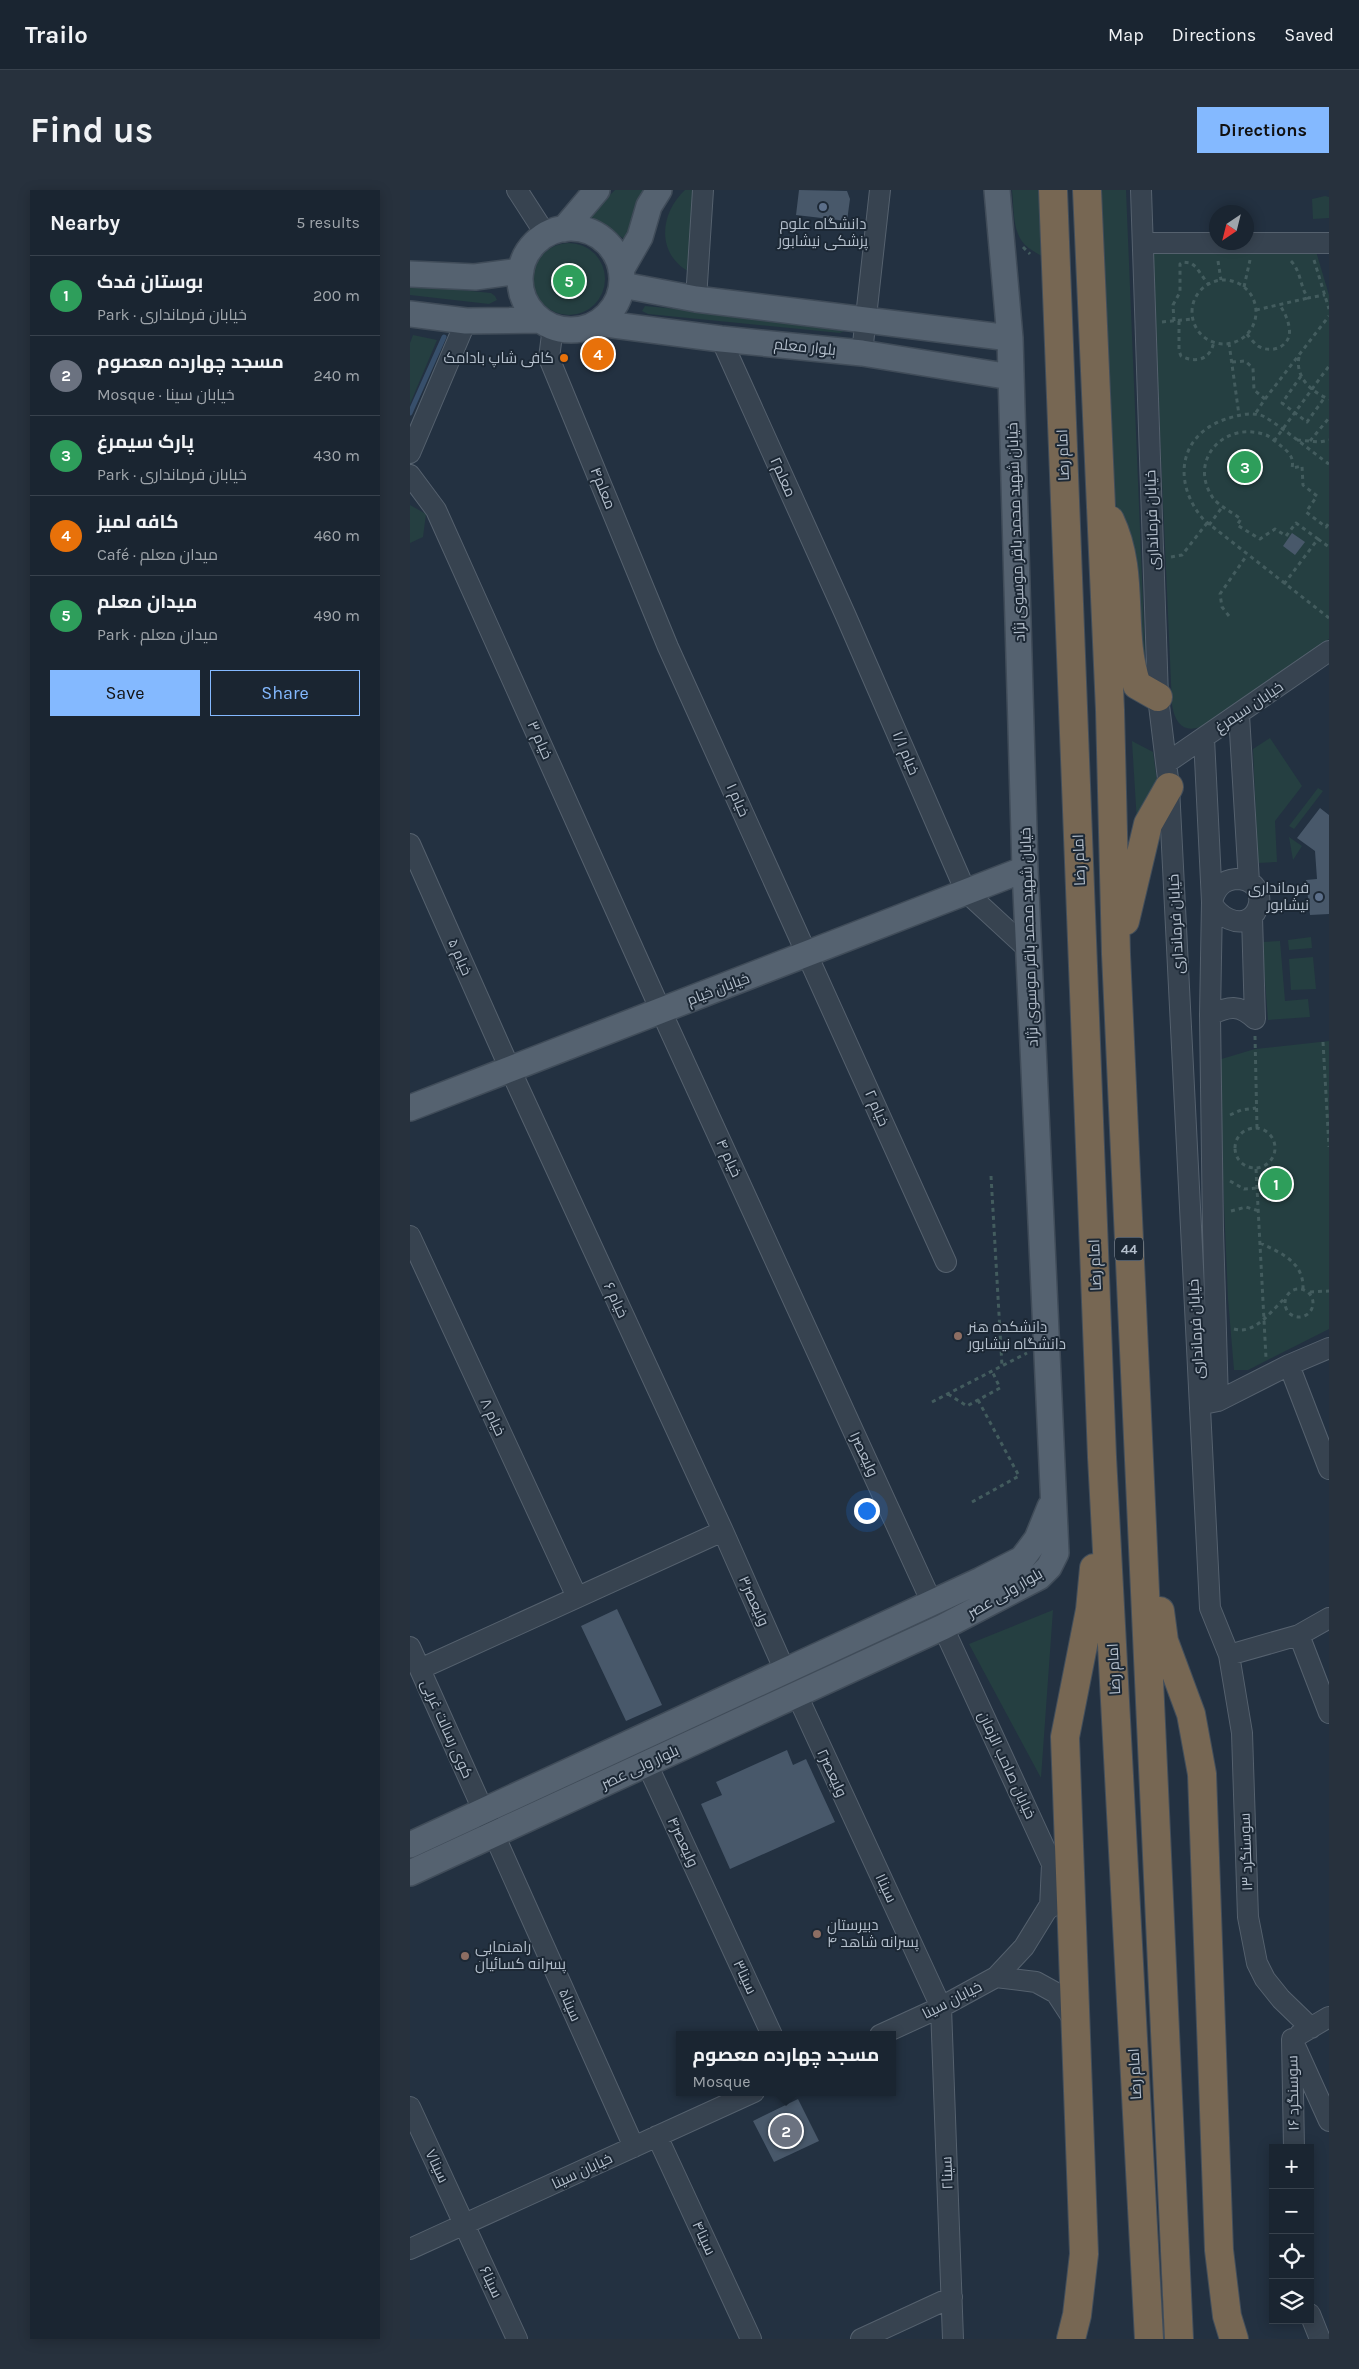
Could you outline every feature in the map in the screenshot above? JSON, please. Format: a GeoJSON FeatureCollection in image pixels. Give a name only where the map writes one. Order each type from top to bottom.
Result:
{"type":"FeatureCollection","features":[{"type":"Feature","properties":{"kind":"highway","name":"امام رضا"},"geometry":{"type":"LineString","coordinates":[[1053,190],[1102,1457],[1149,2339]]}},
{"type":"Feature","properties":{"kind":"highway","name":"44"},"geometry":{"type":"LineString","coordinates":[[1086,190],[1110,710],[1116,954],[1179,2339]]}},
{"type":"Feature","properties":{"kind":"highway"},"geometry":{"type":"LineString","coordinates":[[1101,503],[1119,541],[1124,563],[1131,668],[1137,685],[1158,697]]}},
{"type":"Feature","properties":{"kind":"highway"},"geometry":{"type":"LineString","coordinates":[[1116,954],[1148,824],[1168,774]]}},
{"type":"Feature","properties":{"kind":"highway"},"geometry":{"type":"LineString","coordinates":[[1139,1452],[1164,1641],[1191,1714],[1202,1774],[1219,2250],[1227,2316],[1234,2339]]}},
{"type":"Feature","properties":{"kind":"highway"},"geometry":{"type":"LineString","coordinates":[[1071,2339],[1077,2316],[1084,2254],[1065,1736],[1090,1610],[1102,1457]]}},
{"type":"Feature","properties":{"kind":"main road"},"geometry":{"type":"LineString","coordinates":[[547,324],[530,310],[524,298],[520,284],[525,256],[534,244],[555,232],[598,190]]}},
{"type":"Feature","properties":{"kind":"main road"},"geometry":{"type":"LineString","coordinates":[[410,314],[466,321],[547,324],[569,330],[584,329],[598,323],[610,313],[618,300],[622,278],[640,237],[649,206],[659,190]]}},
{"type":"Feature","properties":{"kind":"main road","name":"خیابان شهید محمد باقر موسوی نژاد"},"geometry":{"type":"LineString","coordinates":[[997,190],[1010,338],[1025,869],[1054,1497]]}},
{"type":"Feature","properties":{"kind":"main road"},"geometry":{"type":"LineString","coordinates":[[555,232],[590,232],[601,238],[610,247],[622,278]]}},
{"type":"Feature","properties":{"kind":"main road"},"geometry":{"type":"LineString","coordinates":[[410,274],[475,277],[521,270]]}},
{"type":"Feature","properties":{"kind":"main road"},"geometry":{"type":"LineString","coordinates":[[622,278],[696,299],[1010,338]]}},
{"type":"Feature","properties":{"kind":"main road","name":"بلوار معلم"},"geometry":{"type":"LineString","coordinates":[[598,323],[622,328],[862,353],[1011,377]]}},
{"type":"Feature","properties":{"kind":"main road","name":"خیابان خیام"},"geometry":{"type":"LineString","coordinates":[[410,1108],[1025,869]]}},
{"type":"Feature","properties":{"kind":"main road","name":"بلوار ولی عصر"},"geometry":{"type":"LineString","coordinates":[[410,1845],[932,1603],[1022,1559],[1037,1539],[1054,1497]]}},
{"type":"Feature","properties":{"kind":"main road","name":"بلوار ولی عصر"},"geometry":{"type":"LineString","coordinates":[[410,1873],[943,1627],[1039,1577],[1050,1567],[1056,1553],[1054,1497]]}},
{"type":"Feature","properties":{"kind":"main road"},"geometry":{"type":"LineString","coordinates":[[932,1603],[943,1627]]}},
{"type":"Feature","properties":{"kind":"street"},"geometry":{"type":"LineString","coordinates":[[517,190],[555,232]]}},
{"type":"Feature","properties":{"kind":"street"},"geometry":{"type":"LineString","coordinates":[[696,299],[703,190]]}},
{"type":"Feature","properties":{"kind":"street"},"geometry":{"type":"LineString","coordinates":[[862,353],[880,190]]}},
{"type":"Feature","properties":{"kind":"street","name":"خیابان فرمانداری"},"geometry":{"type":"LineString","coordinates":[[1141,190],[1158,697],[1168,774],[1209,1403],[1210,1608],[1229,1655]]}},
{"type":"Feature","properties":{"kind":"street"},"geometry":{"type":"LineString","coordinates":[[1143,243],[1329,243]]}},
{"type":"Feature","properties":{"kind":"street"},"geometry":{"type":"LineString","coordinates":[[410,453],[466,321]]}},
{"type":"Feature","properties":{"kind":"street","name":"معلم۴"},"geometry":{"type":"LineString","coordinates":[[547,324],[549,358],[668,647]]}},
{"type":"Feature","properties":{"kind":"street","name":"معلم۲"},"geometry":{"type":"LineString","coordinates":[[721,339],[845,614]]}},
{"type":"Feature","properties":{"kind":"street","name":"خیام ۳"},"geometry":{"type":"LineString","coordinates":[[410,475],[436,510],[661,1010]]}},
{"type":"Feature","properties":{"kind":"street","name":"خیام ۱/۱"},"geometry":{"type":"LineString","coordinates":[[845,614],[966,892]]}},
{"type":"Feature","properties":{"kind":"street","name":"خیام ۱"},"geometry":{"type":"LineString","coordinates":[[668,647],[807,954]]}},
{"type":"Feature","properties":{"kind":"street","name":"خیابان سیمرغ"},"geometry":{"type":"LineString","coordinates":[[1168,774],[1204,738],[1328,655]]}},
{"type":"Feature","properties":{"kind":"street"},"geometry":{"type":"LineString","coordinates":[[1239,715],[1249,882]]}},
{"type":"Feature","properties":{"kind":"street"},"geometry":{"type":"LineString","coordinates":[[1204,738],[1212,902],[1210,1015],[1215,1320],[1209,1403],[1329,1348]]}},
{"type":"Feature","properties":{"kind":"street","name":"خیام ۵"},"geometry":{"type":"LineString","coordinates":[[410,844],[510,1069]]}},
{"type":"Feature","properties":{"kind":"street"},"geometry":{"type":"LineString","coordinates":[[1242,879],[1249,882],[1254,886],[1260,898],[1257,912],[1246,920],[1232,920],[1220,914],[1212,902],[1216,889],[1228,880],[1242,879]]}},
{"type":"Feature","properties":{"kind":"street"},"geometry":{"type":"LineString","coordinates":[[966,892],[1029,950]]}},
{"type":"Feature","properties":{"kind":"street"},"geometry":{"type":"LineString","coordinates":[[1252,916],[1255,1019]]}},
{"type":"Feature","properties":{"kind":"street","name":"خیام ۲"},"geometry":{"type":"LineString","coordinates":[[807,954],[946,1262]]}},
{"type":"Feature","properties":{"kind":"street"},"geometry":{"type":"LineString","coordinates":[[1210,1015],[1226,1007],[1239,1008],[1255,1019]]}},
{"type":"Feature","properties":{"kind":"street","name":"خیام ۴"},"geometry":{"type":"LineString","coordinates":[[661,1010],[796,1305]]}},
{"type":"Feature","properties":{"kind":"street","name":"خیام ۶"},"geometry":{"type":"LineString","coordinates":[[510,1069],[723,1531]]}},
{"type":"Feature","properties":{"kind":"street","name":"خیام ۸"},"geometry":{"type":"LineString","coordinates":[[410,1236],[577,1597]]}},
{"type":"Feature","properties":{"kind":"street","name":"ولیعصر۱"},"geometry":{"type":"LineString","coordinates":[[796,1305],[932,1603]]}},
{"type":"Feature","properties":{"kind":"street"},"geometry":{"type":"LineString","coordinates":[[1289,1365],[1329,1468]]}},
{"type":"Feature","properties":{"kind":"street"},"geometry":{"type":"LineString","coordinates":[[420,1669],[723,1531]]}},
{"type":"Feature","properties":{"kind":"street","name":"ولیعصر۳"},"geometry":{"type":"LineString","coordinates":[[723,1531],[785,1671]]}},
{"type":"Feature","properties":{"kind":"street"},"geometry":{"type":"LineString","coordinates":[[1229,1655],[1299,1635],[1329,1618]]}},
{"type":"Feature","properties":{"kind":"street","name":"خیابان صاحب الزمان"},"geometry":{"type":"LineString","coordinates":[[943,1627],[1052,1864],[1050,1908]]}},
{"type":"Feature","properties":{"kind":"street"},"geometry":{"type":"LineString","coordinates":[[1299,1635],[1329,1713]]}},
{"type":"Feature","properties":{"kind":"street","name":"کوی رسالت غربی"},"geometry":{"type":"LineString","coordinates":[[410,1646],[493,1835]]}},
{"type":"Feature","properties":{"kind":"street","name":"سوسنگرد ۱۳"},"geometry":{"type":"LineString","coordinates":[[1229,1655],[1242,1732],[1248,1917],[1257,1963],[1265,1979],[1281,2000],[1311,2028]]}},
{"type":"Feature","properties":{"kind":"street","name":"ولیعصر۲"},"geometry":{"type":"LineString","coordinates":[[796,1694],[868,1851]]}},
{"type":"Feature","properties":{"kind":"street","name":"ولیعصر۴"},"geometry":{"type":"LineString","coordinates":[[647,1764],[719,1920]]}},
{"type":"Feature","properties":{"kind":"street","name":"سینا۵"},"geometry":{"type":"LineString","coordinates":[[493,1835],[634,2147]]}},
{"type":"Feature","properties":{"kind":"street","name":"سینا۱"},"geometry":{"type":"LineString","coordinates":[[868,1851],[940,2007]]}},
{"type":"Feature","properties":{"kind":"street","name":"خیابان سینا"},"geometry":{"type":"LineString","coordinates":[[889,2031],[940,2007],[996,1977],[1024,1947],[1050,1908],[1070,1866]]}},
{"type":"Feature","properties":{"kind":"street","name":"سینا۳"},"geometry":{"type":"LineString","coordinates":[[719,1920],[770,2031]]}},
{"type":"Feature","properties":{"kind":"street"},"geometry":{"type":"LineString","coordinates":[[996,1977],[1036,1982],[1056,1993],[1076,2025]]}},
{"type":"Feature","properties":{"kind":"street","name":"سینا۲"},"geometry":{"type":"LineString","coordinates":[[940,2007],[953,2339]]}},
{"type":"Feature","properties":{"kind":"street"},"geometry":{"type":"LineString","coordinates":[[1329,2017],[1292,2039],[1329,2121]]}},
{"type":"Feature","properties":{"kind":"street","name":"سوسنگرد ۱۶"},"geometry":{"type":"LineString","coordinates":[[1292,2039],[1294,2144]]}},
{"type":"Feature","properties":{"kind":"street","name":"خیابان سینا"},"geometry":{"type":"LineString","coordinates":[[410,2249],[745,2096]]}},
{"type":"Feature","properties":{"kind":"street","name":"سینا۷"},"geometry":{"type":"LineString","coordinates":[[410,2107],[464,2224]]}},
{"type":"Feature","properties":{"kind":"street","name":"سینا۴"},"geometry":{"type":"LineString","coordinates":[[658,2136],[751,2339]]}},
{"type":"Feature","properties":{"kind":"street","name":"سینا۶"},"geometry":{"type":"LineString","coordinates":[[464,2224],[517,2339]]}},
{"type":"Feature","properties":{"kind":"street"},"geometry":{"type":"LineString","coordinates":[[861,2339],[952,2297]]}},
{"type":"Feature","properties":{"kind":"street"},"geometry":{"type":"LineString","coordinates":[[1314,2324],[1320,2339]]}},
{"type":"Feature","properties":{"kind":"path"},"geometry":{"type":"LineString","coordinates":[[1309,243],[1329,309]]}},
{"type":"Feature","properties":{"kind":"path"},"geometry":{"type":"LineString","coordinates":[[1244,287],[1248,263],[1250,259],[1255,258]]}},
{"type":"Feature","properties":{"kind":"path"},"geometry":{"type":"LineString","coordinates":[[1288,259],[1298,269],[1303,292],[1308,298]]}},
{"type":"Feature","properties":{"kind":"path"},"geometry":{"type":"LineString","coordinates":[[1208,284],[1191,263],[1183,262],[1180,264],[1180,292],[1173,305],[1181,356],[1195,360],[1202,359],[1209,355],[1214,342]]}},
{"type":"Feature","properties":{"kind":"path"},"geometry":{"type":"LineString","coordinates":[[1228,280],[1244,287],[1252,297],[1256,310],[1253,326],[1247,334],[1229,343],[1214,342],[1199,332],[1193,319],[1194,300],[1200,291],[1208,284],[1228,280]]}},
{"type":"Feature","properties":{"kind":"path"},"geometry":{"type":"LineString","coordinates":[[1256,310],[1325,295]]}},
{"type":"Feature","properties":{"kind":"path"},"geometry":{"type":"LineString","coordinates":[[1247,334],[1258,345],[1267,349],[1276,350],[1286,343],[1290,335],[1290,327],[1280,305]]}},
{"type":"Feature","properties":{"kind":"path"},"geometry":{"type":"LineString","coordinates":[[1254,414],[1329,316]]}},
{"type":"Feature","properties":{"kind":"path"},"geometry":{"type":"LineString","coordinates":[[1158,323],[1193,319]]}},
{"type":"Feature","properties":{"kind":"path"},"geometry":{"type":"LineString","coordinates":[[1229,343],[1239,415]]}},
{"type":"Feature","properties":{"kind":"path"},"geometry":{"type":"LineString","coordinates":[[1300,354],[1298,365],[1301,376],[1312,389],[1327,398],[1307,422],[1282,403],[1301,376]]}},
{"type":"Feature","properties":{"kind":"path"},"geometry":{"type":"LineString","coordinates":[[1232,362],[1245,361],[1253,368],[1254,390],[1265,399]]}},
{"type":"Feature","properties":{"kind":"path"},"geometry":{"type":"LineString","coordinates":[[1274,441],[1329,366]]}},
{"type":"Feature","properties":{"kind":"path"},"geometry":{"type":"LineString","coordinates":[[1329,464],[1262,415],[1239,415],[1209,427],[1197,437],[1186,452],[1184,485],[1190,502],[1208,524],[1329,618]]}},
{"type":"Feature","properties":{"kind":"path"},"geometry":{"type":"LineString","coordinates":[[1310,441],[1329,418]]}},
{"type":"Feature","properties":{"kind":"path"},"geometry":{"type":"LineString","coordinates":[[1328,526],[1306,512],[1317,496],[1302,485],[1302,466],[1292,468],[1293,457],[1266,435],[1242,434],[1226,437],[1212,448],[1204,468],[1205,480],[1214,500],[1241,519],[1237,525],[1260,539],[1276,529],[1286,536],[1296,524],[1329,547]]}},
{"type":"Feature","properties":{"kind":"path"},"geometry":{"type":"LineString","coordinates":[[1296,440],[1329,440]]}},
{"type":"Feature","properties":{"kind":"path"},"geometry":{"type":"LineString","coordinates":[[1168,558],[1182,555],[1223,506]]}},
{"type":"Feature","properties":{"kind":"path"},"geometry":{"type":"LineString","coordinates":[[1284,584],[1318,539]]}},
{"type":"Feature","properties":{"kind":"path"},"geometry":{"type":"LineString","coordinates":[[1229,616],[1222,607],[1220,594],[1247,555]]}},
{"type":"Feature","properties":{"kind":"path"},"geometry":{"type":"LineString","coordinates":[[1255,1019],[1257,1128]]}},
{"type":"Feature","properties":{"kind":"path"},"geometry":{"type":"LineString","coordinates":[[1323,1042],[1329,1147]]}},
{"type":"Feature","properties":{"kind":"path"},"geometry":{"type":"LineString","coordinates":[[1250,1128],[1257,1128],[1270,1133],[1276,1145],[1276,1152],[1269,1164],[1256,1168],[1244,1165],[1236,1154],[1235,1148],[1240,1135],[1250,1128]]}},
{"type":"Feature","properties":{"kind":"path"},"geometry":{"type":"LineString","coordinates":[[1213,1168],[1244,1189],[1257,1188]]}},
{"type":"Feature","properties":{"kind":"path"},"geometry":{"type":"LineString","coordinates":[[1256,1168],[1267,1376]]}},
{"type":"Feature","properties":{"kind":"path"},"geometry":{"type":"LineString","coordinates":[[991,1176],[1002,1366]]}},
{"type":"Feature","properties":{"kind":"path"},"geometry":{"type":"LineString","coordinates":[[1213,1230],[1227,1213],[1234,1209],[1246,1207],[1259,1211]]}},
{"type":"Feature","properties":{"kind":"path"},"geometry":{"type":"LineString","coordinates":[[1260,1243],[1290,1258],[1300,1271],[1304,1281],[1303,1289]]}},
{"type":"Feature","properties":{"kind":"path"},"geometry":{"type":"LineString","coordinates":[[1215,1320],[1235,1330],[1244,1331],[1254,1327],[1292,1290],[1303,1289],[1309,1292],[1329,1291]]}},
{"type":"Feature","properties":{"kind":"path"},"geometry":{"type":"LineString","coordinates":[[1286,1297],[1285,1306],[1290,1314],[1295,1317],[1304,1316],[1312,1310],[1313,1306],[1312,1296],[1309,1292]]}},
{"type":"Feature","properties":{"kind":"path"},"geometry":{"type":"LineString","coordinates":[[932,1402],[1032,1351]]}},
{"type":"Feature","properties":{"kind":"path"},"geometry":{"type":"LineString","coordinates":[[948,1394],[967,1406],[1000,1388],[992,1371]]}},
{"type":"Feature","properties":{"kind":"path"},"geometry":{"type":"LineString","coordinates":[[972,1502],[1019,1476],[978,1400]]}},
{"type":"Feature","properties":{"kind":"green space"},"geometry":{"type":"Polygon","coordinates":[[[615,190],[648,190],[626,240],[589,216],[615,190]]]}},
{"type":"Feature","properties":{"kind":"green space"},"geometry":{"type":"Polygon","coordinates":[[[685,190],[696,190],[688,271],[671,254],[666,244],[665,232],[670,210],[685,190]]]}},
{"type":"Feature","properties":{"kind":"green space"},"geometry":{"type":"Polygon","coordinates":[[[1012,190],[1041,190],[1045,258],[1027,247],[1021,240],[1014,219],[1012,190]]]}},
{"type":"Feature","properties":{"kind":"green space"},"geometry":{"type":"Polygon","coordinates":[[[1101,190],[1126,190],[1145,652],[1143,659],[1123,534],[1115,500],[1101,190]]]}},
{"type":"Feature","properties":{"kind":"green space"},"geometry":{"type":"Polygon","coordinates":[[[1329,197],[1329,218],[1313,219],[1312,199],[1329,197]]]}},
{"type":"Feature","properties":{"kind":"green space"},"geometry":{"type":"Polygon","coordinates":[[[569,243],[589,249],[599,259],[605,279],[599,299],[589,309],[569,315],[549,309],[539,299],[533,279],[539,259],[549,249],[569,243]]]}},
{"type":"Feature","properties":{"kind":"green space"},"geometry":{"type":"Polygon","coordinates":[[[1315,248],[1329,295],[1329,639],[1208,724],[1201,727],[1188,728],[1180,724],[1176,719],[1172,705],[1152,252],[1315,248]]]}},
{"type":"Feature","properties":{"kind":"green space"},"geometry":{"type":"Polygon","coordinates":[[[410,285],[491,293],[497,300],[489,304],[410,295],[410,285]]]}},
{"type":"Feature","properties":{"kind":"green space"},"geometry":{"type":"Polygon","coordinates":[[[645,306],[839,324],[846,330],[840,333],[648,314],[642,311],[645,306]]]}},
{"type":"Feature","properties":{"kind":"green space"},"geometry":{"type":"Polygon","coordinates":[[[413,335],[437,340],[410,404],[410,343],[413,335]]]}},
{"type":"Feature","properties":{"kind":"green space"},"geometry":{"type":"Polygon","coordinates":[[[410,505],[426,514],[423,537],[410,543],[410,505]]]}},
{"type":"Feature","properties":{"kind":"green space"},"geometry":{"type":"Polygon","coordinates":[[[1270,738],[1302,786],[1275,821],[1277,862],[1258,863],[1253,749],[1270,738]]]}},
{"type":"Feature","properties":{"kind":"green space"},"geometry":{"type":"Polygon","coordinates":[[[1132,741],[1153,752],[1157,781],[1137,823],[1132,741]]]}},
{"type":"Feature","properties":{"kind":"green space"},"geometry":{"type":"Polygon","coordinates":[[[1318,788],[1323,791],[1294,829],[1289,826],[1318,788]]]}},
{"type":"Feature","properties":{"kind":"green space"},"geometry":{"type":"Polygon","coordinates":[[[1289,837],[1302,846],[1293,860],[1289,837]]]}},
{"type":"Feature","properties":{"kind":"green space"},"geometry":{"type":"Polygon","coordinates":[[[1311,937],[1312,948],[1289,950],[1288,940],[1311,937]]]}},
{"type":"Feature","properties":{"kind":"green space"},"geometry":{"type":"Polygon","coordinates":[[[1280,941],[1285,1001],[1308,999],[1310,1017],[1268,1020],[1262,942],[1280,941]]]}},
{"type":"Feature","properties":{"kind":"green space"},"geometry":{"type":"Polygon","coordinates":[[[1313,957],[1316,989],[1291,990],[1289,959],[1313,957]]]}},
{"type":"Feature","properties":{"kind":"green space"},"geometry":{"type":"Polygon","coordinates":[[[1329,1041],[1329,1329],[1248,1370],[1234,1370],[1228,1299],[1218,1060],[1255,1049],[1329,1041]]]}},
{"type":"Feature","properties":{"kind":"green space"},"geometry":{"type":"Polygon","coordinates":[[[1053,1610],[1041,1778],[969,1644],[1053,1610]]]}},
{"type":"Feature","properties":{"kind":"water"},"geometry":{"type":"Polygon","coordinates":[[[570,267],[578,271],[578,276],[581,279],[577,282],[577,287],[571,287],[568,290],[566,286],[560,286],[560,281],[557,277],[561,274],[561,270],[570,267]]]}},
{"type":"Feature","properties":{"kind":"building","name":"دانشگاه علوم پزشکی نیشابور"},"geometry":{"type":"Polygon","coordinates":[[[799,190],[847,191],[850,199],[847,221],[796,215],[799,190]]]}},
{"type":"Feature","properties":{"kind":"building"},"geometry":{"type":"Polygon","coordinates":[[[1292,533],[1305,542],[1295,555],[1283,546],[1292,533]]]}},
{"type":"Feature","properties":{"kind":"building","name":"فرمانداری نیشابور"},"geometry":{"type":"Polygon","coordinates":[[[1320,808],[1329,815],[1329,914],[1310,915],[1306,880],[1317,879],[1315,851],[1297,838],[1320,808]]]}},
{"type":"Feature","properties":{"kind":"building"},"geometry":{"type":"Polygon","coordinates":[[[617,1609],[662,1705],[626,1721],[581,1626],[617,1609]]]}},
{"type":"Feature","properties":{"kind":"building"},"geometry":{"type":"Polygon","coordinates":[[[787,1750],[793,1765],[806,1759],[835,1822],[730,1869],[701,1804],[722,1795],[716,1782],[787,1750]]]}},
{"type":"Feature","properties":{"kind":"building"},"geometry":{"type":"Polygon","coordinates":[[[798,2099],[819,2141],[774,2162],[753,2121],[798,2099]]]}},
{"type":"Feature","properties":{"kind":"waterway"},"geometry":{"type":"LineString","coordinates":[[410,413],[444,337]]}},
{"type":"Feature","properties":{"kind":"place","name":"دانشگاه علوم پزشکی نیشابور"},"geometry":{"type":"Point","coordinates":[823,207]}},
{"type":"Feature","properties":{"kind":"place","name":"میدان معلم"},"geometry":{"type":"Point","coordinates":[569,281]}},
{"type":"Feature","properties":{"kind":"place","name":"کافه لمیز"},"geometry":{"type":"Point","coordinates":[598,354]}},
{"type":"Feature","properties":{"kind":"place","name":"کافی شاپ بادامک"},"geometry":{"type":"Point","coordinates":[564,358]}},
{"type":"Feature","properties":{"kind":"place","name":"پارک سیمرغ"},"geometry":{"type":"Point","coordinates":[1245,467]}},
{"type":"Feature","properties":{"kind":"place","name":"فرمانداری نیشابور"},"geometry":{"type":"Point","coordinates":[1319,897]}},
{"type":"Feature","properties":{"kind":"place","name":"بوستان فدک"},"geometry":{"type":"Point","coordinates":[1276,1184]}},
{"type":"Feature","properties":{"kind":"place","name":"دانشکده هنر دانشگاه نیشابور"},"geometry":{"type":"Point","coordinates":[958,1336]}},
{"type":"Feature","properties":{"kind":"place","name":"دبیرستان پسرانه شاهد ۴"},"geometry":{"type":"Point","coordinates":[817,1934]}},
{"type":"Feature","properties":{"kind":"place","name":"راهنمایی پسرانه کسائیان"},"geometry":{"type":"Point","coordinates":[465,1956]}},
{"type":"Feature","properties":{"kind":"place","name":"مسجد چهارده معصوم"},"geometry":{"type":"Point","coordinates":[786,2131]}}]}
